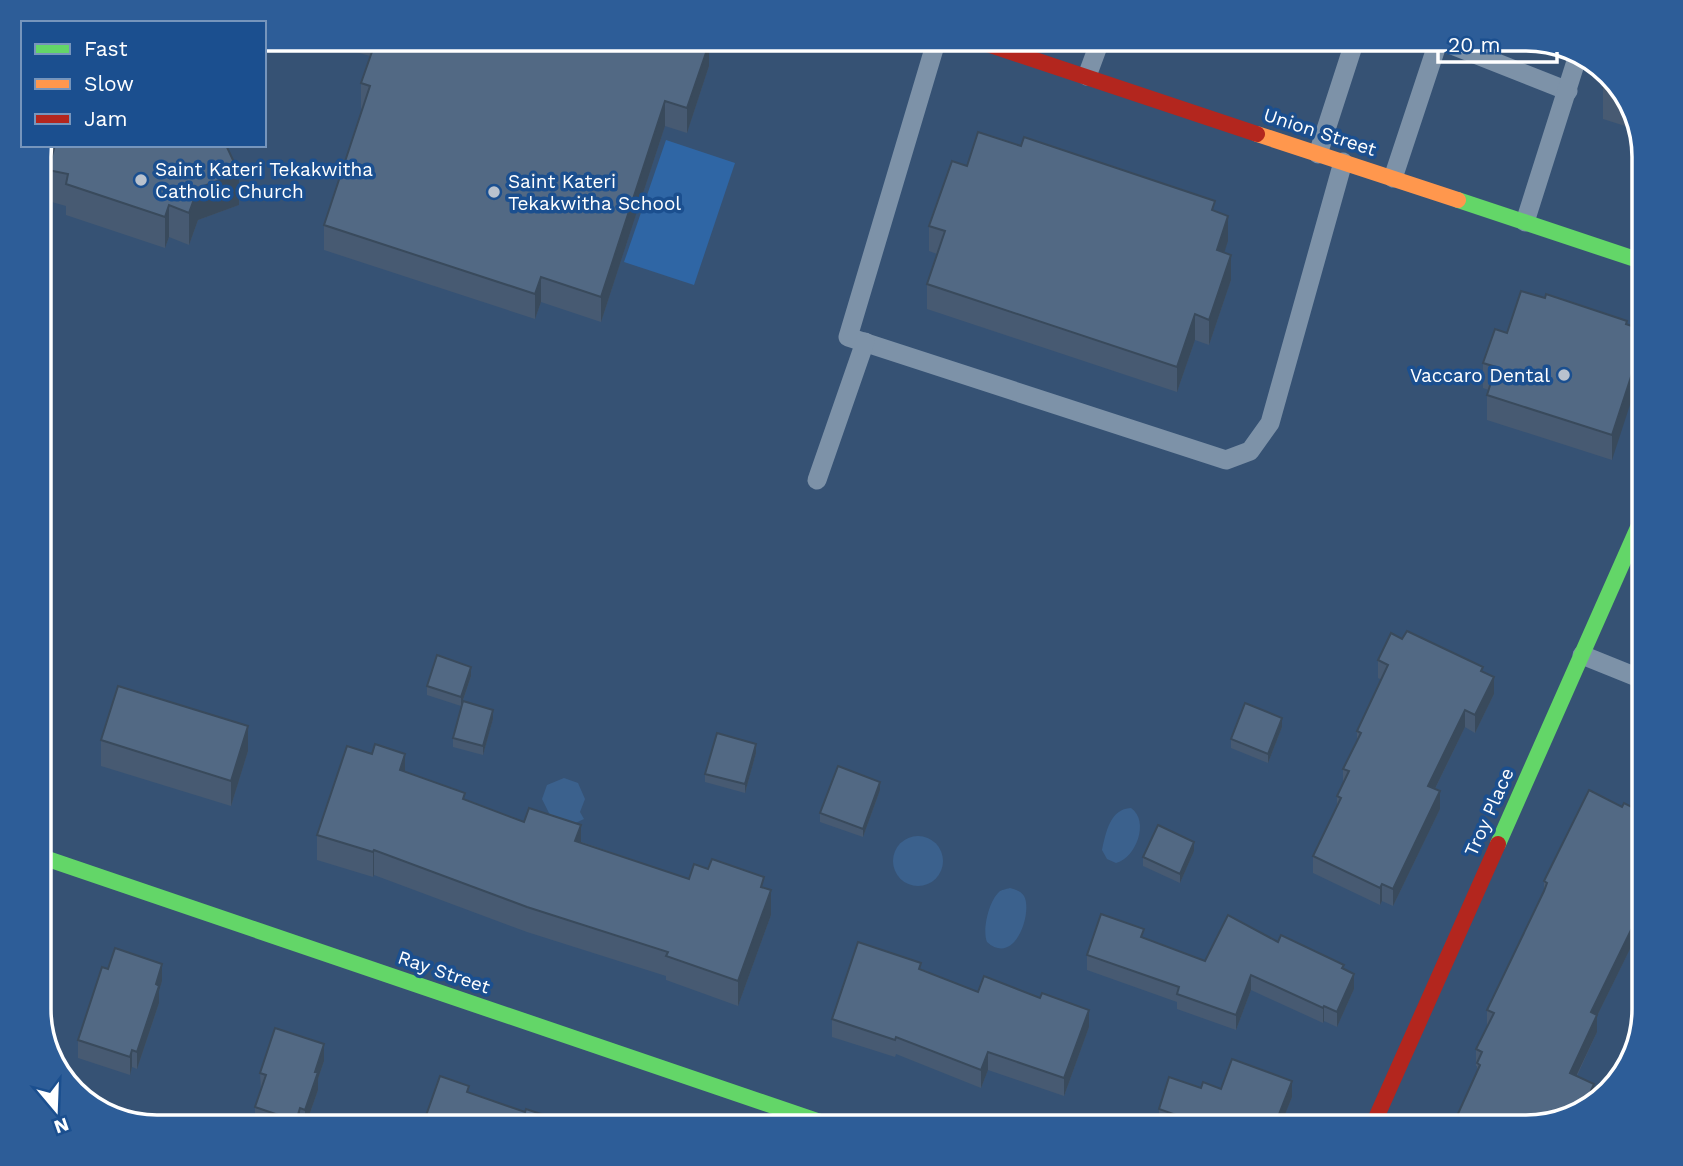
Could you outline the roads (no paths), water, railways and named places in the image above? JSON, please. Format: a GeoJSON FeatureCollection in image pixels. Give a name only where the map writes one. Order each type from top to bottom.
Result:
{"type":"FeatureCollection","features":[{"type":"Feature","properties":{"kind":"street","name":"Union Street"},"geometry":{"type":"LineString","coordinates":[[1009,51],[1632,258]]}},
{"type":"Feature","properties":{"kind":"street","name":"Troy Place"},"geometry":{"type":"LineString","coordinates":[[1378,1115],[1582,655],[1632,561]]}},
{"type":"Feature","properties":{"kind":"street","name":"Ray Street"},"geometry":{"type":"LineString","coordinates":[[51,860],[797,1115]]}},
{"type":"Feature","properties":{"kind":"lane"},"geometry":{"type":"LineString","coordinates":[[933,51],[848,337],[1226,460],[1250,451],[1270,423],[1343,162]]}},
{"type":"Feature","properties":{"kind":"lane"},"geometry":{"type":"LineString","coordinates":[[1087,76],[1096,51]]}},
{"type":"Feature","properties":{"kind":"lane"},"geometry":{"type":"LineString","coordinates":[[1318,154],[1351,51]]}},
{"type":"Feature","properties":{"kind":"lane"},"geometry":{"type":"LineString","coordinates":[[1392,178],[1435,51]]}},
{"type":"Feature","properties":{"kind":"lane"},"geometry":{"type":"LineString","coordinates":[[1467,51],[1568,91]]}},
{"type":"Feature","properties":{"kind":"lane"},"geometry":{"type":"LineString","coordinates":[[1525,222],[1576,64]]}},
{"type":"Feature","properties":{"kind":"lane"},"geometry":{"type":"LineString","coordinates":[[817,480],[865,342]]}},
{"type":"Feature","properties":{"kind":"lane"},"geometry":{"type":"LineString","coordinates":[[1582,655],[1632,675]]}},
{"type":"Feature","properties":{"kind":"place","name":"Saint Kateri Tekakwitha Catholic Church"},"geometry":{"type":"Point","coordinates":[141,180]}},
{"type":"Feature","properties":{"kind":"place","name":"Saint Kateri Tekakwitha School"},"geometry":{"type":"Point","coordinates":[494,192]}},
{"type":"Feature","properties":{"kind":"place","name":"Vaccaro Dental"},"geometry":{"type":"Point","coordinates":[1564,375]}}]}
